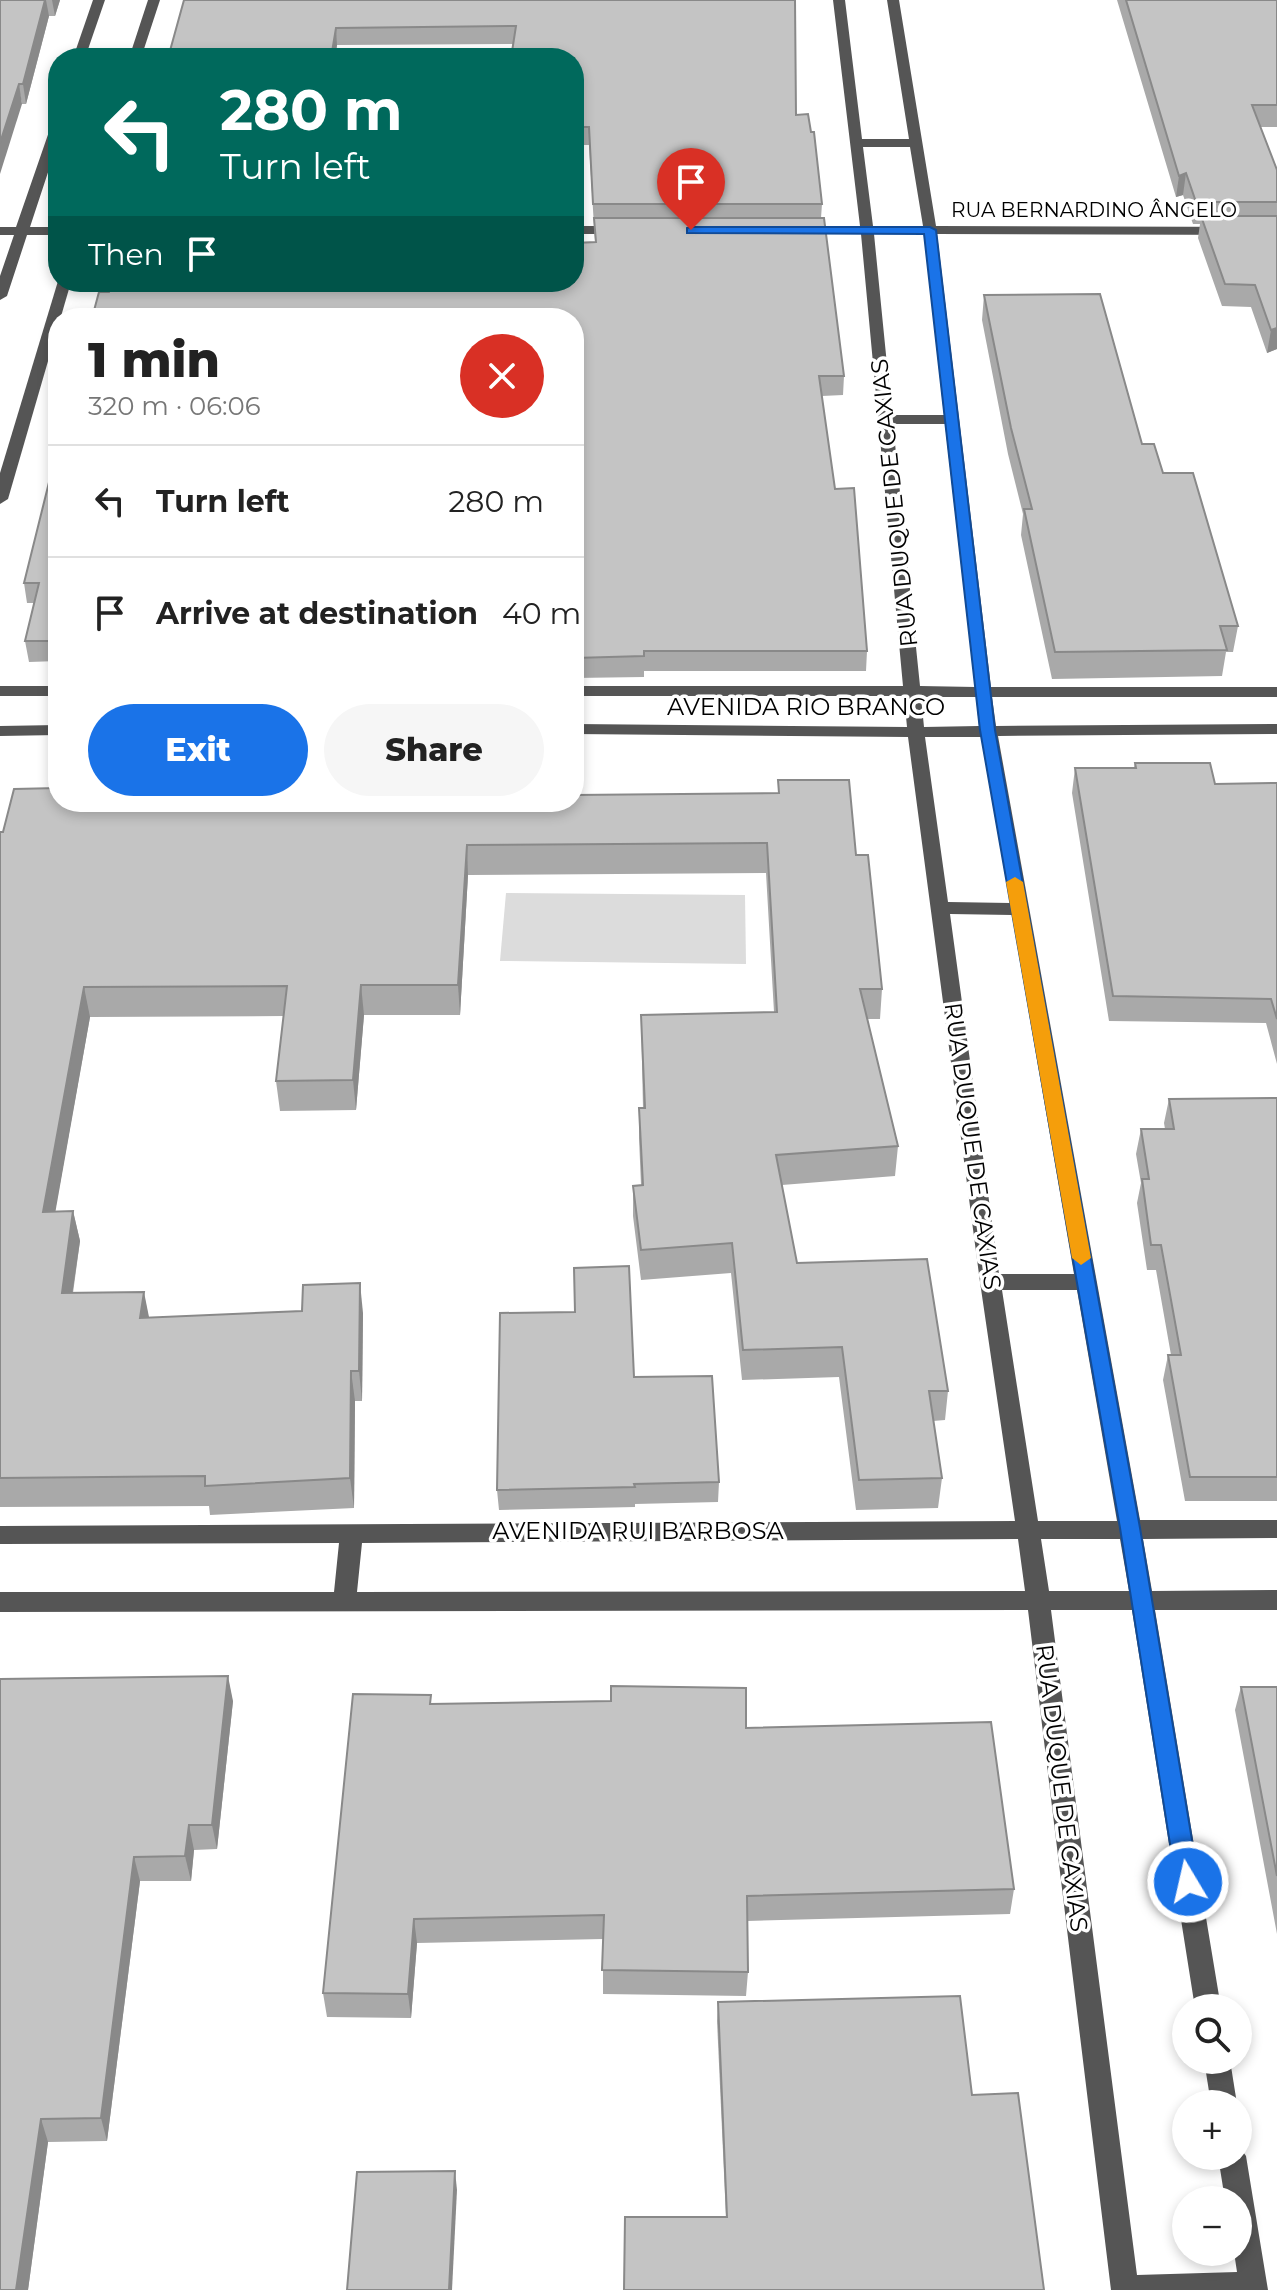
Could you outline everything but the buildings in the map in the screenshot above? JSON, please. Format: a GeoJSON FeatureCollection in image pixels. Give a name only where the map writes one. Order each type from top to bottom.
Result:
{"type":"FeatureCollection","features":[{"type":"Feature","properties":{"kind":"street"},"geometry":{"type":"LineString","coordinates":[[82,48],[99,0]]}},
{"type":"Feature","properties":{"kind":"street"},"geometry":{"type":"LineString","coordinates":[[138,48],[154,0]]}},
{"type":"Feature","properties":{"kind":"street","name":"RUA DUQUE DE CAXIAS"},"geometry":{"type":"LineString","coordinates":[[839,0],[867,230],[916,732],[990,1282],[1038,1598],[1125,2290]]}},
{"type":"Feature","properties":{"kind":"street"},"geometry":{"type":"LineString","coordinates":[[893,0],[930,230],[988,730],[1130,1528],[1206,1994]]}},
{"type":"Feature","properties":{"kind":"street"},"geometry":{"type":"LineString","coordinates":[[856,143],[915,143]]}},
{"type":"Feature","properties":{"kind":"street"},"geometry":{"type":"LineString","coordinates":[[0,296],[48,161]]}},
{"type":"Feature","properties":{"kind":"street"},"geometry":{"type":"LineString","coordinates":[[584,230],[636,230]]}},
{"type":"Feature","properties":{"kind":"street","name":"RUA BERNARDINO ÂNGELO"},"geometry":{"type":"LineString","coordinates":[[790,230],[1277,231]]}},
{"type":"Feature","properties":{"kind":"street"},"geometry":{"type":"LineString","coordinates":[[0,231],[48,231]]}},
{"type":"Feature","properties":{"kind":"street"},"geometry":{"type":"LineString","coordinates":[[0,499],[48,336]]}},
{"type":"Feature","properties":{"kind":"street"},"geometry":{"type":"LineString","coordinates":[[886,420],[952,419]]}},
{"type":"Feature","properties":{"kind":"street"},"geometry":{"type":"LineString","coordinates":[[0,691],[48,691]]}},
{"type":"Feature","properties":{"kind":"street","name":"AVENIDA RIO BRANCO"},"geometry":{"type":"LineString","coordinates":[[584,691],[1277,692]]}},
{"type":"Feature","properties":{"kind":"street","name":"AVENIDA RIO BRANCO"},"geometry":{"type":"LineString","coordinates":[[584,729],[916,732],[1277,729]]}},
{"type":"Feature","properties":{"kind":"street"},"geometry":{"type":"LineString","coordinates":[[0,731],[48,730]]}},
{"type":"Feature","properties":{"kind":"street"},"geometry":{"type":"LineString","coordinates":[[941,908],[1019,909]]}},
{"type":"Feature","properties":{"kind":"street"},"geometry":{"type":"LineString","coordinates":[[990,1282],[1086,1282]]}},
{"type":"Feature","properties":{"kind":"street","name":"AVENIDA RUI BARBOSA"},"geometry":{"type":"LineString","coordinates":[[0,1535],[1277,1529]]}},
{"type":"Feature","properties":{"kind":"street"},"geometry":{"type":"LineString","coordinates":[[345,1601],[351,1532]]}},
{"type":"Feature","properties":{"kind":"street"},"geometry":{"type":"LineString","coordinates":[[0,1602],[1277,1600]]}},
{"type":"Feature","properties":{"kind":"street"},"geometry":{"type":"LineString","coordinates":[[1125,2290],[1254,2288],[1234,2170]]}},
{"type":"Feature","properties":{"kind":"shaded area"},"geometry":{"type":"Polygon","coordinates":[[[506,893],[745,895],[746,964],[500,961],[506,893]]]}},
{"type":"Feature","properties":{"kind":"slow traffic"},"geometry":{"type":"LineString","coordinates":[[1015,882],[1081,1258]]}},
{"type":"Feature","properties":{"kind":"route"},"geometry":{"type":"LineString","coordinates":[[691,230],[930,230],[988,730],[1130,1528],[1188,1882]]}}]}
